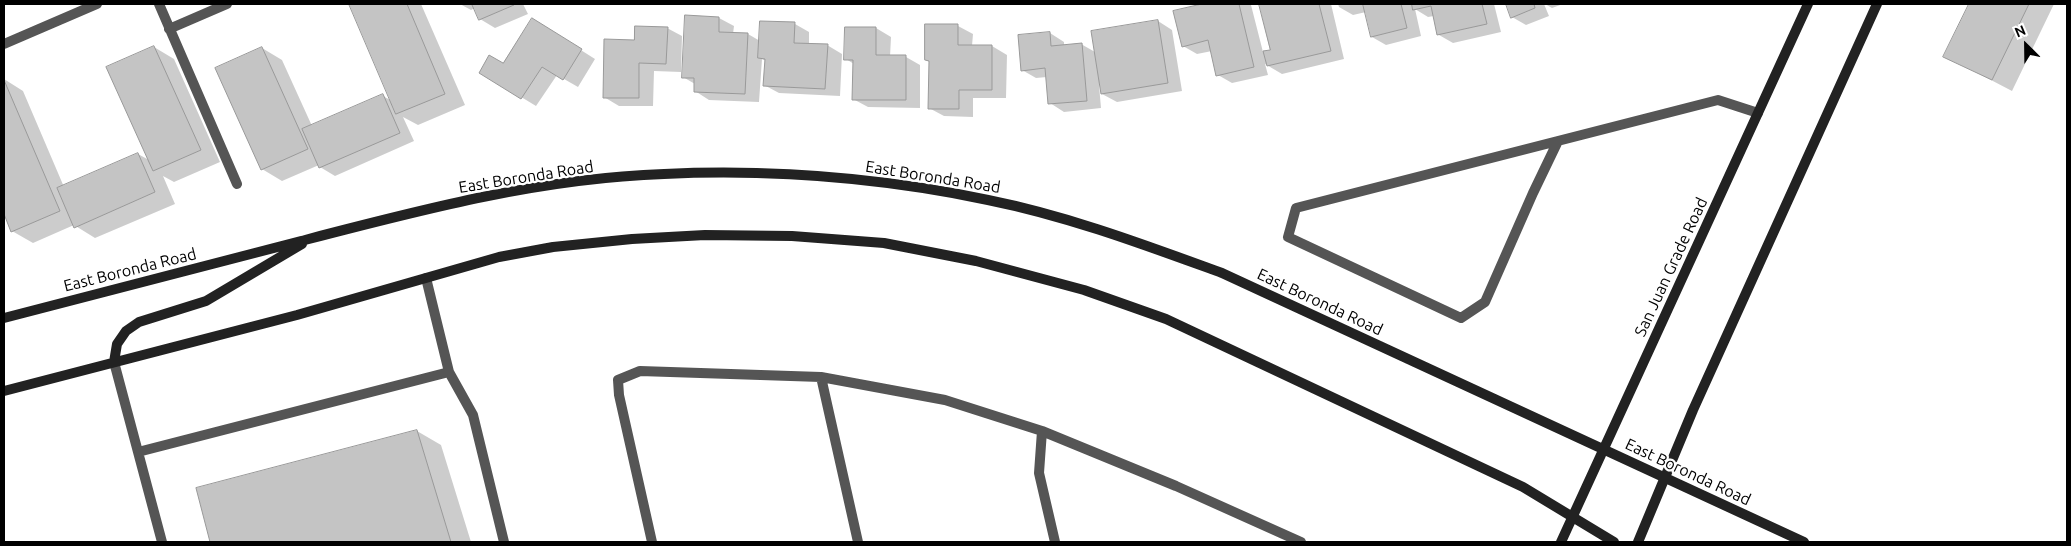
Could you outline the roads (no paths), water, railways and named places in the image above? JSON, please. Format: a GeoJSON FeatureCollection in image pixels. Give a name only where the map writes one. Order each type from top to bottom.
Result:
{"type":"FeatureCollection","features":[{"type":"Feature","properties":{"kind":"main road","name":"San Juan Grade Road"},"geometry":{"type":"LineString","coordinates":[[1561,542],[1808,4]]}},
{"type":"Feature","properties":{"kind":"main road"},"geometry":{"type":"LineString","coordinates":[[1638,542],[1664,477],[1877,4]]}},
{"type":"Feature","properties":{"kind":"main road","name":"East Boronda Road"},"geometry":{"type":"LineString","coordinates":[[4,318],[311,238],[502,193],[582,182],[663,174],[821,176],[898,184],[990,200],[1061,219],[1130,240],[1222,272],[1804,542]]}},
{"type":"Feature","properties":{"kind":"main road"},"geometry":{"type":"LineString","coordinates":[[4,391],[298,315],[499,257],[553,247],[632,239],[705,235],[792,236],[884,243],[976,261],[1084,290],[1166,320],[1523,487],[1614,542]]}},
{"type":"Feature","properties":{"kind":"main road"},"geometry":{"type":"LineString","coordinates":[[114,362],[117,344],[126,331],[139,322],[206,301],[311,238]]}},
{"type":"Feature","properties":{"kind":"lane"},"geometry":{"type":"LineString","coordinates":[[4,44],[97,4]]}},
{"type":"Feature","properties":{"kind":"lane"},"geometry":{"type":"LineString","coordinates":[[159,4],[237,184]]}},
{"type":"Feature","properties":{"kind":"lane"},"geometry":{"type":"LineString","coordinates":[[169,29],[227,4]]}},
{"type":"Feature","properties":{"kind":"lane"},"geometry":{"type":"LineString","coordinates":[[1558,141],[1485,302],[1461,318],[1288,237],[1296,208],[1718,100],[1758,113]]}},
{"type":"Feature","properties":{"kind":"lane"},"geometry":{"type":"LineString","coordinates":[[426,278],[449,372],[472,414],[504,542]]}},
{"type":"Feature","properties":{"kind":"lane"},"geometry":{"type":"LineString","coordinates":[[114,362],[162,542]]}},
{"type":"Feature","properties":{"kind":"lane"},"geometry":{"type":"LineString","coordinates":[[652,542],[618,395],[618,380],[640,371],[821,377],[945,400],[1042,431],[1176,486],[1301,542]]}},
{"type":"Feature","properties":{"kind":"lane"},"geometry":{"type":"LineString","coordinates":[[138,452],[449,372]]}},
{"type":"Feature","properties":{"kind":"lane"},"geometry":{"type":"LineString","coordinates":[[821,377],[858,542]]}},
{"type":"Feature","properties":{"kind":"lane"},"geometry":{"type":"LineString","coordinates":[[1042,431],[1039,473],[1055,542]]}}]}
